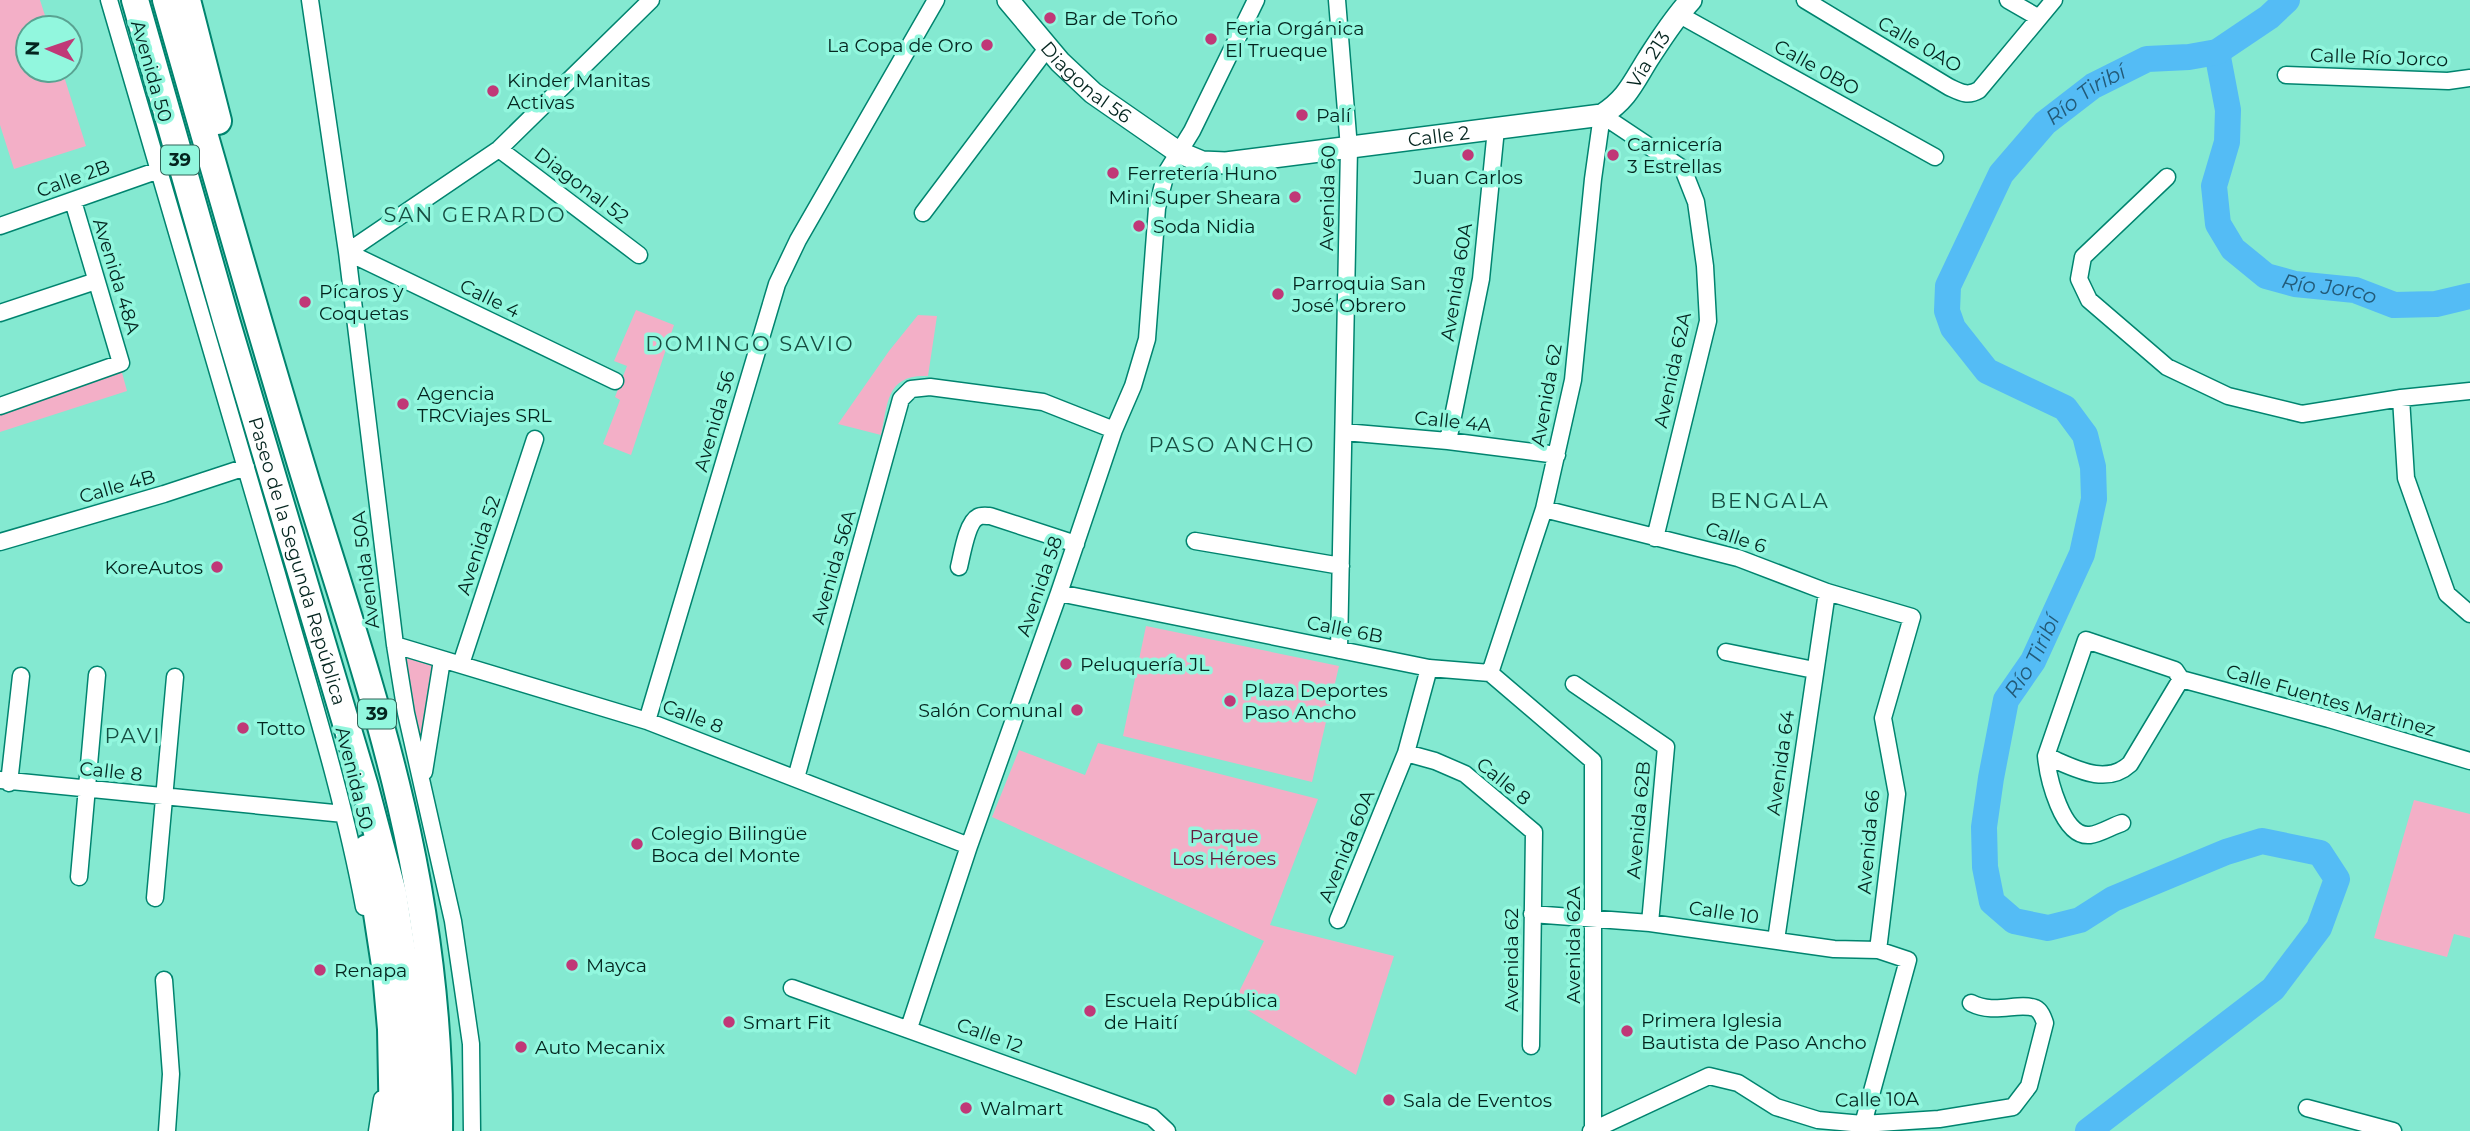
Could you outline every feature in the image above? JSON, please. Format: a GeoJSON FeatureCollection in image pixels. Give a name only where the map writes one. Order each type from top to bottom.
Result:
{"type":"FeatureCollection","features":[{"type":"Feature","properties":{"kind":"highway"},"geometry":{"type":"LineString","coordinates":[[121,0],[169,166],[226,320]]}},
{"type":"Feature","properties":{"kind":"highway","name":"Paseo de la Segunda República"},"geometry":{"type":"LineString","coordinates":[[135,0],[226,320],[365,787],[393,893],[412,1020],[416,1131]]}},
{"type":"Feature","properties":{"kind":"highway","name":"Paseo de la Segunda República"},"geometry":{"type":"LineString","coordinates":[[166,0],[254,309],[376,709],[401,803],[420,899],[434,996],[439,1131]]}},
{"type":"Feature","properties":{"kind":"highway"},"geometry":{"type":"LineString","coordinates":[[187,0],[239,201],[254,309]]}},
{"type":"Feature","properties":{"kind":"highway"},"geometry":{"type":"LineString","coordinates":[[365,787],[367,859],[386,972],[391,1029],[393,1131]]}},
{"type":"Feature","properties":{"kind":"highway"},"geometry":{"type":"LineString","coordinates":[[401,803],[428,868],[451,1010],[456,1059],[457,1131]]}},
{"type":"Feature","properties":{"kind":"main road","name":"Diagonal 56"},"geometry":{"type":"LineString","coordinates":[[1018,4],[1048,47],[1077,80],[1178,152]]}},
{"type":"Feature","properties":{"kind":"main road","name":"Vía 213"},"geometry":{"type":"LineString","coordinates":[[1602,115],[1617,106],[1628,93],[1685,7]]}},
{"type":"Feature","properties":{"kind":"main road","name":"Calle 2"},"geometry":{"type":"LineString","coordinates":[[1178,152],[1202,162],[1226,163],[1602,115]]}},
{"type":"Feature","properties":{"kind":"street","name":"Avenida 50"},"geometry":{"type":"LineString","coordinates":[[109,0],[344,814],[379,988],[383,1086],[382,1110],[377,1131]]}},
{"type":"Feature","properties":{"kind":"street","name":"Avenida 50A"},"geometry":{"type":"LineString","coordinates":[[310,0],[347,252],[395,645],[406,713],[453,921],[466,1008],[471,1044],[472,1131]]}},
{"type":"Feature","properties":{"kind":"street"},"geometry":{"type":"LineString","coordinates":[[347,252],[499,149],[651,0]]}},
{"type":"Feature","properties":{"kind":"street","name":"Avenida 56"},"geometry":{"type":"LineString","coordinates":[[647,721],[777,284],[799,240],[936,0]]}},
{"type":"Feature","properties":{"kind":"street","name":"Avenida 58"},"geometry":{"type":"LineString","coordinates":[[909,1028],[969,846],[1114,430],[1133,386],[1147,339],[1157,208],[1166,173],[1192,131],[1256,0]]}},
{"type":"Feature","properties":{"kind":"street","name":"Avenida 60"},"geometry":{"type":"LineString","coordinates":[[1337,0],[1349,148],[1339,650]]}},
{"type":"Feature","properties":{"kind":"street","name":"Calle 0AO"},"geometry":{"type":"LineString","coordinates":[[1805,0],[1965,94],[1979,90],[2039,18]]}},
{"type":"Feature","properties":{"kind":"street"},"geometry":{"type":"LineString","coordinates":[[2008,0],[2039,18],[2054,0]]}},
{"type":"Feature","properties":{"kind":"street","name":"Calle 0BO"},"geometry":{"type":"LineString","coordinates":[[1685,7],[1935,157]]}},
{"type":"Feature","properties":{"kind":"street"},"geometry":{"type":"LineString","coordinates":[[923,213],[1048,47]]}},
{"type":"Feature","properties":{"kind":"street","name":"Calle Río Jorco"},"geometry":{"type":"LineString","coordinates":[[2286,75],[2448,81],[2470,78]]}},
{"type":"Feature","properties":{"kind":"street","name":"Avenida 62A"},"geometry":{"type":"LineString","coordinates":[[1602,115],[1683,169],[1696,202],[1705,265],[1709,321],[1655,537]]}},
{"type":"Feature","properties":{"kind":"street","name":"Avenida 62"},"geometry":{"type":"LineString","coordinates":[[1490,673],[1544,509],[1573,380],[1602,115]]}},
{"type":"Feature","properties":{"kind":"street","name":"Avenida 60A"},"geometry":{"type":"LineString","coordinates":[[1448,441],[1481,279],[1496,129]]}},
{"type":"Feature","properties":{"kind":"street","name":"Diagonal 52"},"geometry":{"type":"LineString","coordinates":[[499,149],[639,255]]}},
{"type":"Feature","properties":{"kind":"street","name":"Calle 2B"},"geometry":{"type":"LineString","coordinates":[[0,226],[159,170]]}},
{"type":"Feature","properties":{"kind":"street"},"geometry":{"type":"LineString","coordinates":[[2167,177],[2082,257],[2079,279],[2089,300],[2167,367],[2228,396],[2302,414],[2401,398],[2470,391]]}},
{"type":"Feature","properties":{"kind":"street","name":"Avenida 48A"},"geometry":{"type":"LineString","coordinates":[[0,406],[121,363],[73,201]]}},
{"type":"Feature","properties":{"kind":"street","name":"Calle 4"},"geometry":{"type":"LineString","coordinates":[[347,252],[615,381]]}},
{"type":"Feature","properties":{"kind":"street"},"geometry":{"type":"LineString","coordinates":[[0,313],[96,281]]}},
{"type":"Feature","properties":{"kind":"street","name":"Avenida 56A"},"geometry":{"type":"LineString","coordinates":[[796,778],[901,399],[911,389],[930,387],[1043,402],[1114,430]]}},
{"type":"Feature","properties":{"kind":"street"},"geometry":{"type":"LineString","coordinates":[[2401,398],[2406,478],[2447,594],[2470,614]]}},
{"type":"Feature","properties":{"kind":"street","name":"Calle 4A"},"geometry":{"type":"LineString","coordinates":[[1344,432],[1557,454]]}},
{"type":"Feature","properties":{"kind":"street","name":"Avenida 52"},"geometry":{"type":"LineString","coordinates":[[461,664],[535,439]]}},
{"type":"Feature","properties":{"kind":"street","name":"Calle 4B"},"geometry":{"type":"LineString","coordinates":[[0,542],[246,467]]}},
{"type":"Feature","properties":{"kind":"street","name":"Calle 6"},"geometry":{"type":"LineString","coordinates":[[1544,509],[1738,558],[1827,592],[1912,617]]}},
{"type":"Feature","properties":{"kind":"street"},"geometry":{"type":"LineString","coordinates":[[958,567],[970,527],[980,515],[1076,544]]}},
{"type":"Feature","properties":{"kind":"street"},"geometry":{"type":"LineString","coordinates":[[1195,541],[1341,566]]}},
{"type":"Feature","properties":{"kind":"street","name":"Avenida 64"},"geometry":{"type":"LineString","coordinates":[[1776,940],[1827,592]]}},
{"type":"Feature","properties":{"kind":"street","name":"Calle 6B"},"geometry":{"type":"LineString","coordinates":[[1059,593],[1429,668],[1490,673]]}},
{"type":"Feature","properties":{"kind":"street","name":"Avenida 66"},"geometry":{"type":"LineString","coordinates":[[1878,950],[1897,794],[1883,718],[1912,617]]}},
{"type":"Feature","properties":{"kind":"street","name":"Calle Fuentes Martìnez"},"geometry":{"type":"LineString","coordinates":[[2046,757],[2086,640],[2175,670],[2181,679],[2470,761]]}},
{"type":"Feature","properties":{"kind":"street","name":"Calle 8"},"geometry":{"type":"LineString","coordinates":[[395,645],[647,721],[969,846]]}},
{"type":"Feature","properties":{"kind":"street"},"geometry":{"type":"LineString","coordinates":[[1726,652],[1814,670]]}},
{"type":"Feature","properties":{"kind":"street"},"geometry":{"type":"LineString","coordinates":[[422,782],[442,660]]}},
{"type":"Feature","properties":{"kind":"street","name":"Avenida 60A"},"geometry":{"type":"LineString","coordinates":[[1338,920],[1406,753],[1429,668]]}},
{"type":"Feature","properties":{"kind":"street","name":"Avenida 62A"},"geometry":{"type":"LineString","coordinates":[[1490,673],[1593,761],[1592,1130]]}},
{"type":"Feature","properties":{"kind":"street"},"geometry":{"type":"LineString","coordinates":[[79,877],[97,675]]}},
{"type":"Feature","properties":{"kind":"street"},"geometry":{"type":"LineString","coordinates":[[5,782],[21,676]]}},
{"type":"Feature","properties":{"kind":"street"},"geometry":{"type":"LineString","coordinates":[[155,898],[175,677]]}},
{"type":"Feature","properties":{"kind":"street"},"geometry":{"type":"LineString","coordinates":[[2122,823],[2089,835],[2079,832],[2062,815],[2048,774],[2046,757],[2091,775],[2121,772],[2130,764],[2181,679]]}},
{"type":"Feature","properties":{"kind":"street","name":"Avenida 62B"},"geometry":{"type":"LineString","coordinates":[[1574,684],[1666,747],[1650,923]]}},
{"type":"Feature","properties":{"kind":"street","name":"Calle 8"},"geometry":{"type":"LineString","coordinates":[[1406,753],[1435,761],[1465,774],[1534,832]]}},
{"type":"Feature","properties":{"kind":"street","name":"Calle 8"},"geometry":{"type":"LineString","coordinates":[[5,782],[344,814]]}},
{"type":"Feature","properties":{"kind":"street","name":"Avenida 62"},"geometry":{"type":"LineString","coordinates":[[1531,1046],[1534,832]]}},
{"type":"Feature","properties":{"kind":"street","name":"Calle 10"},"geometry":{"type":"LineString","coordinates":[[1532,914],[1650,923],[1834,949],[1878,950],[1908,960],[1863,1124]]}},
{"type":"Feature","properties":{"kind":"street"},"geometry":{"type":"LineString","coordinates":[[164,980],[171,1074],[167,1131]]}},
{"type":"Feature","properties":{"kind":"street","name":"Calle 12"},"geometry":{"type":"LineString","coordinates":[[792,988],[1152,1117],[1167,1131]]}},
{"type":"Feature","properties":{"kind":"street","name":"Calle 10A"},"geometry":{"type":"LineString","coordinates":[[1592,1130],[1709,1076],[1738,1083],[1776,1107],[1818,1120],[1863,1124],[1939,1119],[2013,1107],[2029,1086],[2045,1023],[2042,1013],[2034,1008],[1983,1010],[1971,1003]]}},
{"type":"Feature","properties":{"kind":"street"},"geometry":{"type":"LineString","coordinates":[[2307,1108],[2393,1131]]}},
{"type":"Feature","properties":{"kind":"green space"},"geometry":{"type":"Polygon","coordinates":[[[0,0],[40,0],[44,14],[14,14],[14,84],[66,84],[86,146],[14,169],[0,125],[0,0]]]}},
{"type":"Feature","properties":{"kind":"green space"},"geometry":{"type":"Polygon","coordinates":[[[636,310],[674,325],[631,455],[603,444],[620,400],[615,397],[627,366],[614,361],[636,310]]]}},
{"type":"Feature","properties":{"kind":"green space"},"geometry":{"type":"Polygon","coordinates":[[[918,315],[937,316],[928,376],[914,377],[897,385],[888,402],[881,435],[838,424],[889,351],[918,315]]]}},
{"type":"Feature","properties":{"kind":"green space"},"geometry":{"type":"Polygon","coordinates":[[[121,369],[127,391],[0,432],[0,406],[121,369]]]}},
{"type":"Feature","properties":{"kind":"green space","name":"Plaza Deportes Paso Ancho"},"geometry":{"type":"Polygon","coordinates":[[[1146,626],[1339,666],[1312,782],[1123,736],[1146,626]]]}},
{"type":"Feature","properties":{"kind":"green space"},"geometry":{"type":"Polygon","coordinates":[[[404,657],[433,666],[419,750],[404,657]]]}},
{"type":"Feature","properties":{"kind":"green space","name":"Parque Los Héroes"},"geometry":{"type":"Polygon","coordinates":[[[1098,743],[1318,799],[1270,925],[1394,956],[1356,1075],[1234,1002],[1264,941],[992,817],[1019,750],[1085,775],[1098,743]]]}},
{"type":"Feature","properties":{"kind":"green space"},"geometry":{"type":"Polygon","coordinates":[[[2414,800],[2470,814],[2470,938],[2454,934],[2447,957],[2374,938],[2414,800]]]}},
{"type":"Feature","properties":{"kind":"waterway","name":"Río Tiribí"},"geometry":{"type":"LineString","coordinates":[[2088,1131],[2273,989],[2319,928],[2337,879],[2320,853],[2262,841],[2226,852],[2113,899],[2080,920],[2048,928],[2014,921],[1992,902],[1985,867],[1984,827],[2006,700],[2033,661],[2082,554],[2094,499],[2093,467],[2085,435],[2065,408],[1987,371],[1953,328],[1947,311],[1948,286],[2001,174],[2045,123],[2093,86],[2147,59],[2189,57],[2217,52],[2269,17],[2287,0]]}},
{"type":"Feature","properties":{"kind":"waterway","name":"Río Jorco"},"geometry":{"type":"LineString","coordinates":[[2217,52],[2228,110],[2227,142],[2214,186],[2218,224],[2233,249],[2266,276],[2295,284],[2355,290],[2394,305],[2436,304],[2470,296]]}},
{"type":"Feature","properties":{"kind":"place","name":"Bar de Toño"},"geometry":{"type":"Point","coordinates":[1050,18]}},
{"type":"Feature","properties":{"kind":"place","name":"Feria Orgánica El Trueque"},"geometry":{"type":"Point","coordinates":[1211,39]}},
{"type":"Feature","properties":{"kind":"place","name":"La Copa de Oro"},"geometry":{"type":"Point","coordinates":[987,45]}},
{"type":"Feature","properties":{"kind":"place","name":"Kinder Manitas Activas"},"geometry":{"type":"Point","coordinates":[493,91]}},
{"type":"Feature","properties":{"kind":"place","name":"Palí"},"geometry":{"type":"Point","coordinates":[1302,115]}},
{"type":"Feature","properties":{"kind":"place","name":"Juan Carlos"},"geometry":{"type":"Point","coordinates":[1468,155]}},
{"type":"Feature","properties":{"kind":"place","name":"Carnicería 3 Estrellas"},"geometry":{"type":"Point","coordinates":[1613,155]}},
{"type":"Feature","properties":{"kind":"place","name":"Ferretería Huno"},"geometry":{"type":"Point","coordinates":[1113,173]}},
{"type":"Feature","properties":{"kind":"place","name":"Mini Super Sheara"},"geometry":{"type":"Point","coordinates":[1295,197]}},
{"type":"Feature","properties":{"kind":"place","name":"Soda Nidia"},"geometry":{"type":"Point","coordinates":[1139,226]}},
{"type":"Feature","properties":{"kind":"place","name":"Parroquia San José Obrero"},"geometry":{"type":"Point","coordinates":[1278,294]}},
{"type":"Feature","properties":{"kind":"place","name":"Pícaros y Coquetas"},"geometry":{"type":"Point","coordinates":[305,302]}},
{"type":"Feature","properties":{"kind":"place","name":"Agencia TRCViajes SRL"},"geometry":{"type":"Point","coordinates":[403,404]}},
{"type":"Feature","properties":{"kind":"place","name":"KoreAutos"},"geometry":{"type":"Point","coordinates":[217,567]}},
{"type":"Feature","properties":{"kind":"place","name":"Peluquería JL"},"geometry":{"type":"Point","coordinates":[1066,664]}},
{"type":"Feature","properties":{"kind":"place","name":"Plaza Deportes Paso Ancho"},"geometry":{"type":"Point","coordinates":[1230,701]}},
{"type":"Feature","properties":{"kind":"place","name":"Salón Comunal"},"geometry":{"type":"Point","coordinates":[1077,710]}},
{"type":"Feature","properties":{"kind":"place","name":"Totto"},"geometry":{"type":"Point","coordinates":[243,728]}},
{"type":"Feature","properties":{"kind":"place","name":"Colegio Bilingüe Boca del Monte"},"geometry":{"type":"Point","coordinates":[637,844]}},
{"type":"Feature","properties":{"kind":"place","name":"Mayca"},"geometry":{"type":"Point","coordinates":[572,965]}},
{"type":"Feature","properties":{"kind":"place","name":"Renapa"},"geometry":{"type":"Point","coordinates":[320,970]}},
{"type":"Feature","properties":{"kind":"place","name":"Escuela República de Haití"},"geometry":{"type":"Point","coordinates":[1090,1011]}},
{"type":"Feature","properties":{"kind":"place","name":"Smart Fit"},"geometry":{"type":"Point","coordinates":[729,1022]}},
{"type":"Feature","properties":{"kind":"place","name":"Primera Iglesia Bautista de Paso Ancho"},"geometry":{"type":"Point","coordinates":[1627,1031]}},
{"type":"Feature","properties":{"kind":"place","name":"Auto Mecanix"},"geometry":{"type":"Point","coordinates":[521,1047]}},
{"type":"Feature","properties":{"kind":"place","name":"Sala de Eventos"},"geometry":{"type":"Point","coordinates":[1389,1100]}},
{"type":"Feature","properties":{"kind":"place","name":"Walmart"},"geometry":{"type":"Point","coordinates":[966,1108]}},
{"type":"Feature","properties":{"kind":"district","name":"SAN GERARDO"},"geometry":{"type":"Point","coordinates":[475,215]}},
{"type":"Feature","properties":{"kind":"district","name":"DOMINGO SAVIO"},"geometry":{"type":"Point","coordinates":[750,344]}},
{"type":"Feature","properties":{"kind":"district","name":"PASO ANCHO"},"geometry":{"type":"Point","coordinates":[1232,445]}},
{"type":"Feature","properties":{"kind":"district","name":"BENGALA"},"geometry":{"type":"Point","coordinates":[1770,501]}},
{"type":"Feature","properties":{"kind":"district","name":"PAVI"},"geometry":{"type":"Point","coordinates":[133,736]}}]}
